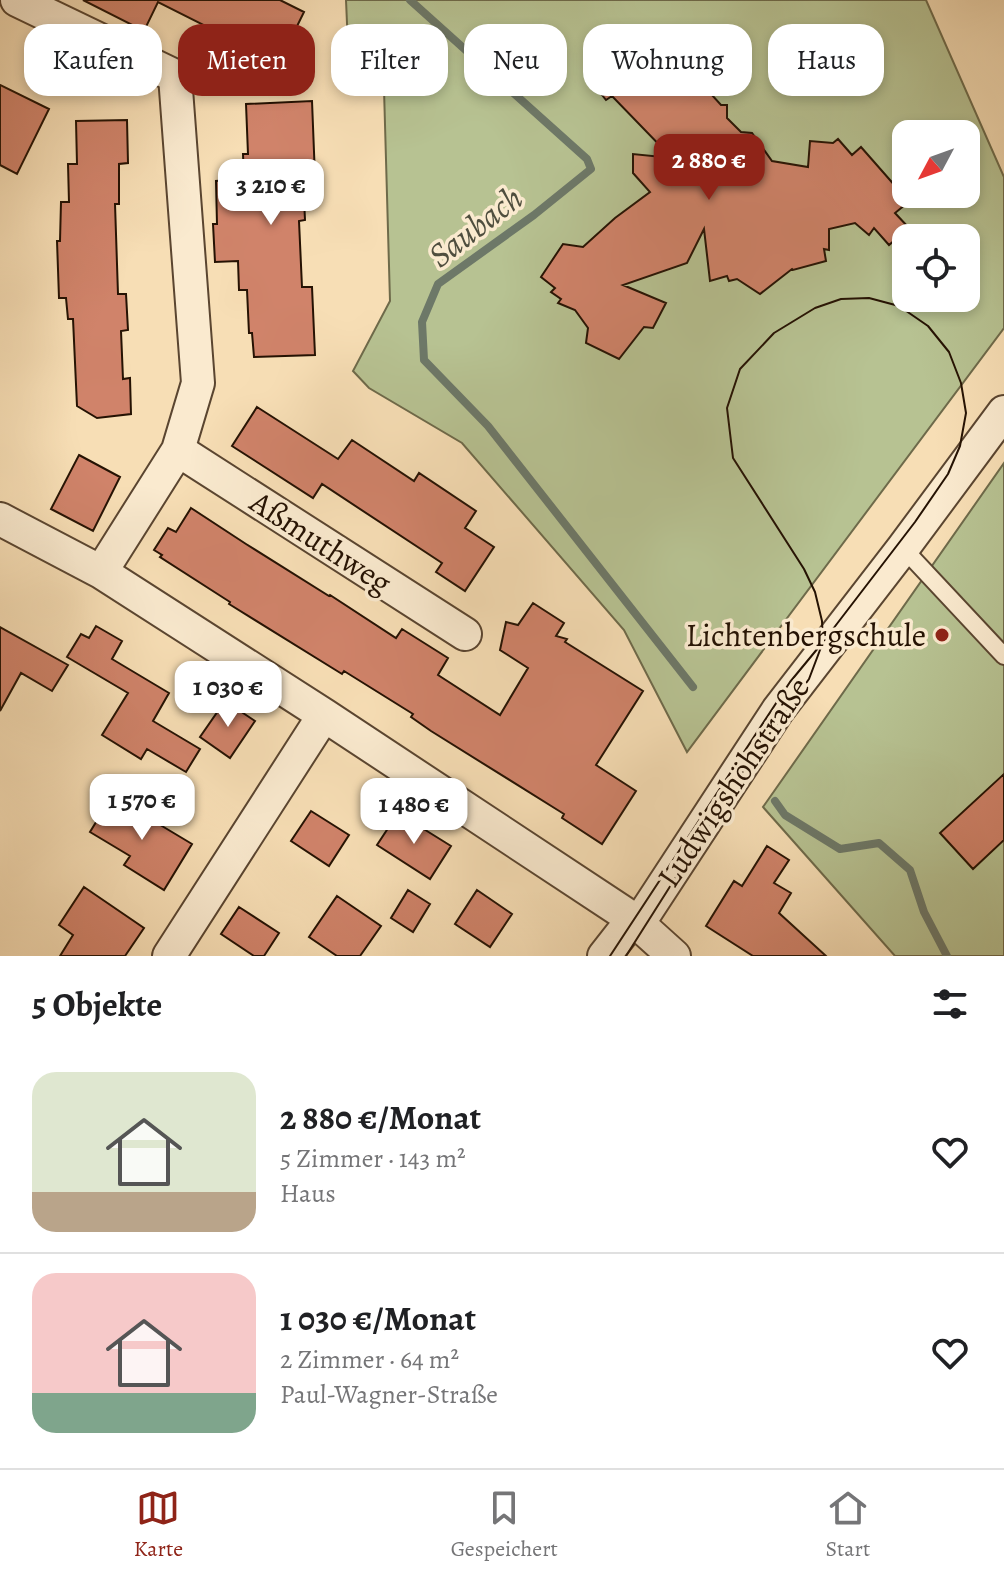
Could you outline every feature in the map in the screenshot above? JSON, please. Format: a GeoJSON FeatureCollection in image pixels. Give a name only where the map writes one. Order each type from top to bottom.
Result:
{"type":"FeatureCollection","features":[{"type":"Feature","properties":{"kind":"street"},"geometry":{"type":"LineString","coordinates":[[17,0],[175,76],[198,383],[178,450],[101,572]]}},
{"type":"Feature","properties":{"kind":"street","name":"Ludwigshöhstraße"},"geometry":{"type":"LineString","coordinates":[[604,956],[637,932],[778,710],[1004,412]]}},
{"type":"Feature","properties":{"kind":"street","name":"Aßmuthweg"},"geometry":{"type":"LineString","coordinates":[[178,450],[465,634]]}},
{"type":"Feature","properties":{"kind":"street"},"geometry":{"type":"LineString","coordinates":[[0,519],[101,572],[324,715],[674,956]]}},
{"type":"Feature","properties":{"kind":"street"},"geometry":{"type":"LineString","coordinates":[[169,956],[324,715]]}},
{"type":"Feature","properties":{"kind":"lane"},"geometry":{"type":"LineString","coordinates":[[903,548],[1004,656]]}},
{"type":"Feature","properties":{"kind":"green space"},"geometry":{"type":"Polygon","coordinates":[[[346,0],[926,0],[979,120],[892,120],[892,208],[980,208],[980,123],[1004,177],[1004,328],[687,752],[624,630],[462,443],[369,388],[353,371],[390,301],[384,96],[448,96],[448,24],[347,24],[346,0]]]}},
{"type":"Feature","properties":{"kind":"green space","name":"Lichtenbergschule"},"geometry":{"type":"Polygon","coordinates":[[[1004,463],[1004,956],[895,956],[763,807],[1004,463]]]}},
{"type":"Feature","properties":{"kind":"building"},"geometry":{"type":"Polygon","coordinates":[[[83,0],[280,0],[304,12],[298,24],[202,24],[158,2],[147,24],[130,24],[83,0]]]}},
{"type":"Feature","properties":{"kind":"building"},"geometry":{"type":"Polygon","coordinates":[[[0,85],[49,109],[17,174],[0,165],[0,85]]]}},
{"type":"Feature","properties":{"kind":"building"},"geometry":{"type":"Polygon","coordinates":[[[612,96],[713,96],[721,105],[727,105],[727,118],[741,132],[752,133],[772,161],[808,167],[810,141],[833,143],[838,139],[852,155],[861,147],[892,182],[892,208],[901,208],[895,213],[905,224],[892,224],[892,242],[889,245],[874,228],[869,235],[855,223],[829,229],[829,250],[824,249],[826,261],[792,269],[760,294],[737,279],[729,281],[727,276],[710,281],[704,229],[687,263],[623,285],[666,303],[653,328],[644,327],[619,359],[586,343],[588,328],[575,310],[558,303],[561,299],[551,292],[555,288],[541,277],[563,244],[583,247],[650,192],[633,173],[633,154],[672,158],[612,96]]]}},
{"type":"Feature","properties":{"kind":"building"},"geometry":{"type":"Polygon","coordinates":[[[312,101],[315,177],[303,177],[305,220],[299,221],[302,287],[312,287],[315,355],[254,357],[252,333],[249,333],[247,290],[239,290],[238,261],[215,262],[213,224],[217,224],[216,181],[244,179],[243,154],[248,154],[246,104],[312,101]]]}},
{"type":"Feature","properties":{"kind":"building"},"geometry":{"type":"Polygon","coordinates":[[[127,120],[128,163],[119,164],[119,204],[115,204],[118,294],[126,294],[128,330],[121,331],[123,379],[130,378],[131,414],[97,418],[77,406],[73,319],[68,319],[66,298],[59,298],[57,241],[60,241],[61,202],[69,202],[68,164],[77,164],[76,121],[127,120]]]}},
{"type":"Feature","properties":{"kind":"building"},"geometry":{"type":"Polygon","coordinates":[[[257,407],[338,459],[352,440],[414,481],[419,473],[476,511],[465,528],[494,547],[465,591],[436,572],[442,563],[322,484],[313,498],[232,446],[257,407]]]}},
{"type":"Feature","properties":{"kind":"building"},"geometry":{"type":"Polygon","coordinates":[[[79,455],[120,477],[93,531],[51,509],[79,455]]]}},
{"type":"Feature","properties":{"kind":"building"},"geometry":{"type":"Polygon","coordinates":[[[191,508],[396,638],[402,629],[448,658],[438,675],[500,715],[528,668],[500,650],[506,622],[518,625],[533,603],[564,623],[556,636],[567,639],[565,642],[643,691],[596,765],[636,791],[602,844],[562,818],[564,814],[431,731],[411,717],[413,714],[229,604],[160,557],[162,555],[154,550],[168,528],[176,532],[191,508]]]}},
{"type":"Feature","properties":{"kind":"building"},"geometry":{"type":"Polygon","coordinates":[[[96,626],[122,641],[112,659],[169,693],[153,721],[200,749],[186,772],[147,749],[141,759],[102,735],[128,693],[67,657],[81,634],[89,638],[96,626]]]}},
{"type":"Feature","properties":{"kind":"building"},"geometry":{"type":"Polygon","coordinates":[[[0,627],[68,665],[52,691],[21,673],[0,711],[0,627]]]}},
{"type":"Feature","properties":{"kind":"building"},"geometry":{"type":"Polygon","coordinates":[[[225,701],[255,721],[230,758],[200,737],[225,701]]]}},
{"type":"Feature","properties":{"kind":"building"},"geometry":{"type":"Polygon","coordinates":[[[1004,774],[1004,840],[973,869],[940,833],[1004,774]]]}},
{"type":"Feature","properties":{"kind":"building"},"geometry":{"type":"Polygon","coordinates":[[[112,796],[192,844],[164,890],[124,865],[130,856],[90,832],[112,796]]]}},
{"type":"Feature","properties":{"kind":"building"},"geometry":{"type":"Polygon","coordinates":[[[311,811],[349,835],[329,866],[291,841],[311,811]]]}},
{"type":"Feature","properties":{"kind":"building"},"geometry":{"type":"Polygon","coordinates":[[[398,813],[451,846],[430,879],[377,845],[398,813]]]}},
{"type":"Feature","properties":{"kind":"building"},"geometry":{"type":"Polygon","coordinates":[[[767,846],[789,860],[774,883],[791,893],[779,913],[826,956],[753,956],[706,926],[734,881],[742,886],[767,846]]]}},
{"type":"Feature","properties":{"kind":"building"},"geometry":{"type":"Polygon","coordinates":[[[84,887],[144,928],[125,956],[60,956],[73,935],[59,925],[84,887]]]}},
{"type":"Feature","properties":{"kind":"building"},"geometry":{"type":"Polygon","coordinates":[[[408,890],[430,904],[413,932],[391,918],[408,890]]]}},
{"type":"Feature","properties":{"kind":"building"},"geometry":{"type":"Polygon","coordinates":[[[477,890],[512,914],[490,947],[455,924],[477,890]]]}},
{"type":"Feature","properties":{"kind":"building"},"geometry":{"type":"Polygon","coordinates":[[[337,896],[381,926],[360,956],[337,956],[309,937],[337,896]]]}},
{"type":"Feature","properties":{"kind":"building"},"geometry":{"type":"Polygon","coordinates":[[[239,907],[279,933],[264,956],[254,956],[221,934],[239,907]]]}},
{"type":"Feature","properties":{"kind":"waterway","name":"Saubach"},"geometry":{"type":"LineString","coordinates":[[410,0],[587,159],[591,169],[534,215],[438,284],[422,322],[424,360],[488,426],[693,687]]}},
{"type":"Feature","properties":{"kind":"waterway","name":"Saubach"},"geometry":{"type":"LineString","coordinates":[[775,801],[785,815],[840,849],[879,843],[910,870],[924,912],[947,956]]}},
{"type":"Feature","properties":{"kind":"tram line"},"geometry":{"type":"LineString","coordinates":[[610,956],[790,682],[823,642],[915,522],[948,474],[960,446],[966,413],[961,383],[949,352],[928,326],[899,306],[869,298],[841,299],[815,308],[774,333],[740,369],[727,408],[733,458],[804,569],[815,592],[823,642],[809,679],[745,768],[626,956]]}},
{"type":"Feature","properties":{"kind":"place","name":"Lichtenbergschule"},"geometry":{"type":"Point","coordinates":[942,635]}}]}
